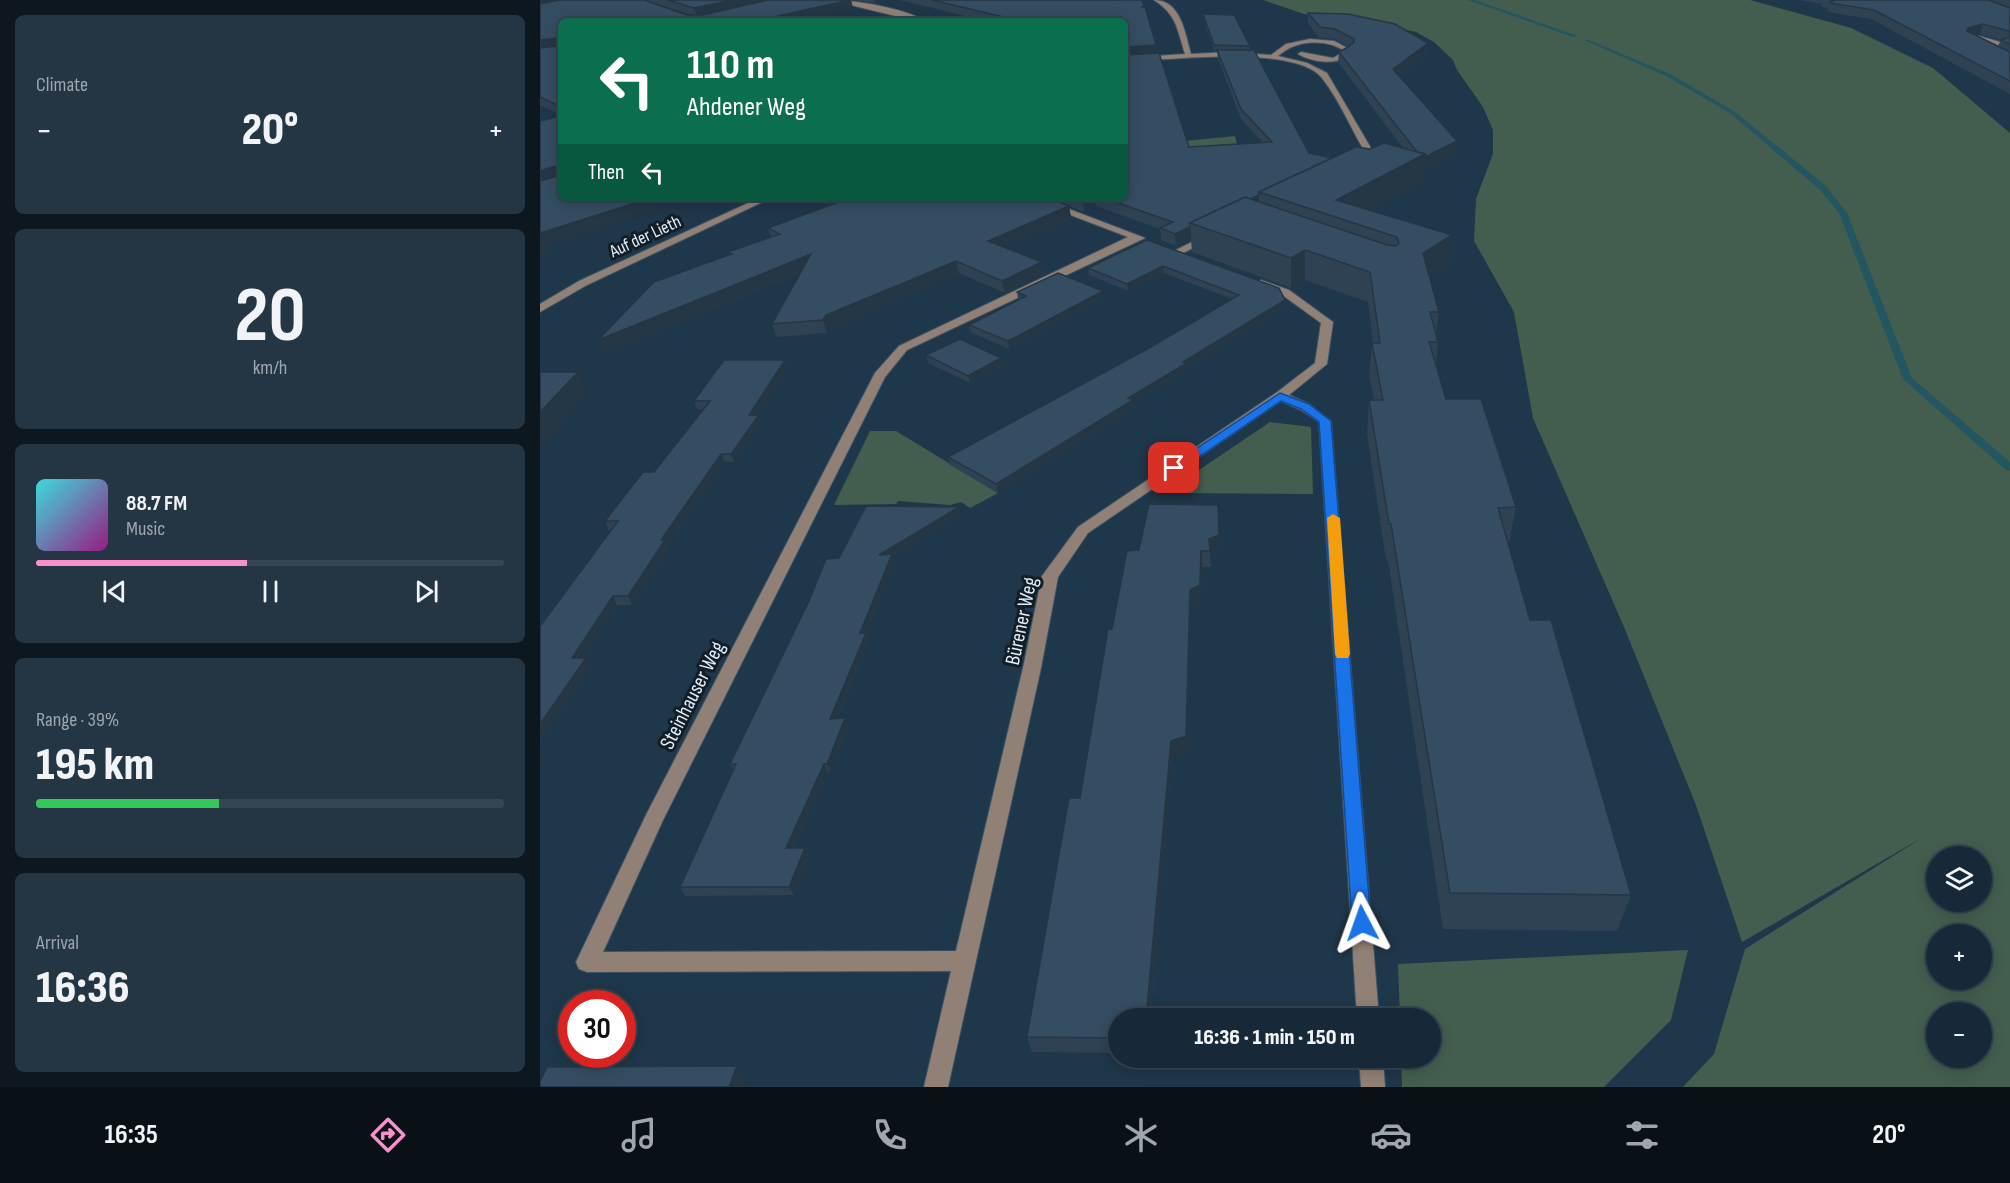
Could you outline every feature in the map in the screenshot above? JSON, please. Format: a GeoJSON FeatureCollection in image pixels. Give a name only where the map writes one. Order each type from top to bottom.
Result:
{"type":"FeatureCollection","features":[{"type":"Feature","properties":{"kind":"street"},"geometry":{"type":"LineString","coordinates":[[833,0],[913,18]]}},
{"type":"Feature","properties":{"kind":"street"},"geometry":{"type":"LineString","coordinates":[[1157,0],[1166,3],[1173,10],[1189,57]]}},
{"type":"Feature","properties":{"kind":"street"},"geometry":{"type":"LineString","coordinates":[[1273,57],[1283,47],[1305,42],[1333,44],[1349,51],[1342,58],[1331,60],[1292,52]]}},
{"type":"Feature","properties":{"kind":"street"},"geometry":{"type":"LineString","coordinates":[[1985,49],[1993,53]]}},
{"type":"Feature","properties":{"kind":"street"},"geometry":{"type":"LineString","coordinates":[[1128,60],[1254,55],[1312,66],[1324,75],[1368,150],[1363,161],[1354,167]]}},
{"type":"Feature","properties":{"kind":"street","name":"Auf der Lieth"},"geometry":{"type":"LineString","coordinates":[[540,309],[583,283],[760,201]]}},
{"type":"Feature","properties":{"kind":"street"},"geometry":{"type":"LineString","coordinates":[[1039,201],[1197,259]]}},
{"type":"Feature","properties":{"kind":"street"},"geometry":{"type":"LineString","coordinates":[[1168,248],[1216,233]]}},
{"type":"Feature","properties":{"kind":"street","name":"Steinhauser Weg"},"geometry":{"type":"LineString","coordinates":[[965,961],[587,962],[654,819],[879,376],[903,348],[1136,237]]}},
{"type":"Feature","properties":{"kind":"street","name":"Bürener Weg"},"geometry":{"type":"LineString","coordinates":[[936,1087],[1032,668],[1050,576],[1083,530],[1280,396],[1321,364],[1326,322],[1285,292],[1245,277]]}},
{"type":"Feature","properties":{"kind":"street"},"geometry":{"type":"LineString","coordinates":[[1280,396],[1305,406],[1325,421],[1367,1008]]}},
{"type":"Feature","properties":{"kind":"street"},"geometry":{"type":"LineString","coordinates":[[1372,1068],[1373,1087]]}},
{"type":"Feature","properties":{"kind":"green space"},"geometry":{"type":"Polygon","coordinates":[[[1263,0],[1750,0],[1851,28],[1933,68],[2010,133],[2010,1087],[1683,1087],[1714,1054],[1745,949],[1925,836],[1742,942],[1696,805],[1624,627],[1533,418],[1514,312],[1474,241],[1476,199],[1493,154],[1493,130],[1483,107],[1457,70],[1453,60],[1434,42],[1416,32],[1370,22],[1304,14],[1263,0]]]}},
{"type":"Feature","properties":{"kind":"green space"},"geometry":{"type":"Polygon","coordinates":[[[1235,136],[1238,148],[1143,145],[1235,136]]]}},
{"type":"Feature","properties":{"kind":"green space"},"geometry":{"type":"Polygon","coordinates":[[[1270,422],[1311,427],[1313,494],[1180,493],[1171,489],[1270,422]]]}},
{"type":"Feature","properties":{"kind":"green space"},"geometry":{"type":"Polygon","coordinates":[[[870,431],[896,431],[998,493],[970,508],[961,502],[950,505],[898,501],[896,504],[834,505],[870,431]]]}},
{"type":"Feature","properties":{"kind":"green space"},"geometry":{"type":"Polygon","coordinates":[[[1688,950],[1671,1020],[1604,1087],[1402,1087],[1401,1068],[1441,1068],[1441,1008],[1400,1008],[1398,964],[1688,950]]]}},
{"type":"Feature","properties":{"kind":"building"},"geometry":{"type":"Polygon","coordinates":[[[559,0],[644,0],[687,15],[702,15],[768,0],[850,0],[769,18],[558,18],[558,40],[557,38],[540,40],[540,4],[559,0]]]}},
{"type":"Feature","properties":{"kind":"building"},"geometry":{"type":"Polygon","coordinates":[[[668,0],[733,0],[694,8],[668,0]]]}},
{"type":"Feature","properties":{"kind":"building"},"geometry":{"type":"Polygon","coordinates":[[[932,0],[1142,0],[1144,6],[1141,7],[1145,7],[1156,45],[1128,47],[1128,18],[1004,17],[932,0]]]}},
{"type":"Feature","properties":{"kind":"building"},"geometry":{"type":"Polygon","coordinates":[[[1830,0],[1988,0],[2010,8],[2010,37],[2009,31],[1983,24],[1968,28],[1967,31],[2010,52],[2010,81],[1874,10],[1830,3],[1833,1],[1830,0]]]}},
{"type":"Feature","properties":{"kind":"building"},"geometry":{"type":"Polygon","coordinates":[[[1308,13],[1348,14],[1395,24],[1428,43],[1393,69],[1457,141],[1425,157],[1425,154],[1417,152],[1339,52],[1354,42],[1354,39],[1335,29],[1320,27],[1308,13]]]}},
{"type":"Feature","properties":{"kind":"building"},"geometry":{"type":"Polygon","coordinates":[[[1203,14],[1234,15],[1250,46],[1214,45],[1203,14]]]}},
{"type":"Feature","properties":{"kind":"building"},"geometry":{"type":"Polygon","coordinates":[[[2010,37],[2010,44],[2001,40],[2010,37]]]}},
{"type":"Feature","properties":{"kind":"building"},"geometry":{"type":"Polygon","coordinates":[[[557,46],[558,106],[540,97],[540,48],[557,46]]]}},
{"type":"Feature","properties":{"kind":"building"},"geometry":{"type":"Polygon","coordinates":[[[1217,50],[1254,50],[1309,153],[1332,158],[1259,192],[1259,195],[1250,199],[1245,197],[1190,223],[1190,227],[1175,234],[1160,228],[1173,222],[1113,201],[1128,201],[1128,55],[1159,53],[1189,147],[1272,142],[1241,109],[1217,50]]]}},
{"type":"Feature","properties":{"kind":"building"},"geometry":{"type":"Polygon","coordinates":[[[558,117],[558,168],[555,166],[540,171],[540,121],[558,117]]]}},
{"type":"Feature","properties":{"kind":"building"},"geometry":{"type":"Polygon","coordinates":[[[1384,143],[1425,154],[1336,200],[1452,235],[1423,253],[1439,312],[1430,312],[1438,342],[1429,342],[1446,399],[1481,399],[1516,507],[1498,508],[1530,620],[1551,620],[1631,895],[1450,893],[1369,400],[1383,400],[1372,343],[1380,343],[1370,272],[1305,250],[1291,258],[1190,223],[1245,197],[1387,245],[1396,246],[1399,243],[1397,237],[1259,192],[1356,147],[1370,149],[1384,143]]]}},
{"type":"Feature","properties":{"kind":"building"},"geometry":{"type":"Polygon","coordinates":[[[558,168],[558,201],[641,201],[540,233],[540,181],[557,176],[558,168]]]}},
{"type":"Feature","properties":{"kind":"building"},"geometry":{"type":"Polygon","coordinates":[[[842,201],[1056,201],[1069,206],[988,241],[1042,262],[1002,281],[956,261],[826,315],[823,320],[772,324],[811,254],[598,340],[654,282],[780,234],[768,228],[842,201]]]}},
{"type":"Feature","properties":{"kind":"building"},"geometry":{"type":"Polygon","coordinates":[[[1147,240],[1279,288],[1285,300],[1128,398],[1133,400],[996,484],[948,457],[1151,347],[1239,295],[1163,266],[1127,284],[1088,268],[1147,240]]]}},
{"type":"Feature","properties":{"kind":"building"},"geometry":{"type":"Polygon","coordinates":[[[1058,273],[1103,291],[1008,341],[969,325],[1026,296],[1017,292],[1058,273]]]}},
{"type":"Feature","properties":{"kind":"building"},"geometry":{"type":"Polygon","coordinates":[[[960,339],[1001,358],[968,376],[926,355],[960,339]]]}},
{"type":"Feature","properties":{"kind":"building"},"geometry":{"type":"Polygon","coordinates":[[[724,360],[785,360],[749,415],[759,415],[731,454],[721,454],[661,540],[665,540],[628,596],[613,596],[572,658],[586,658],[540,724],[540,625],[618,521],[605,521],[643,472],[654,472],[710,401],[694,401],[724,360]]]}},
{"type":"Feature","properties":{"kind":"building"},"geometry":{"type":"Polygon","coordinates":[[[540,372],[578,372],[540,412],[540,372]]]}},
{"type":"Feature","properties":{"kind":"building"},"geometry":{"type":"Polygon","coordinates":[[[1149,504],[1218,505],[1219,535],[1209,539],[1210,551],[1201,551],[1200,585],[1190,590],[1186,736],[1171,741],[1147,1008],[1108,1008],[1108,1038],[1027,1037],[1069,798],[1080,798],[1108,629],[1112,629],[1127,551],[1139,550],[1149,504]]]}},
{"type":"Feature","properties":{"kind":"building"},"geometry":{"type":"Polygon","coordinates":[[[866,506],[959,507],[879,555],[892,554],[860,633],[866,633],[830,719],[845,718],[827,764],[824,764],[786,848],[805,848],[789,887],[680,887],[736,764],[730,764],[809,601],[826,559],[839,558],[866,506]]]}},
{"type":"Feature","properties":{"kind":"building"},"geometry":{"type":"Polygon","coordinates":[[[737,1066],[729,1087],[540,1087],[547,1067],[737,1066]]]}},
{"type":"Feature","properties":{"kind":"waterway"},"geometry":{"type":"LineString","coordinates":[[1470,0],[1575,36]]}},
{"type":"Feature","properties":{"kind":"waterway"},"geometry":{"type":"LineString","coordinates":[[1588,40],[1668,75],[1732,112],[1823,188],[1843,213],[1908,379],[2010,468]]}},
{"type":"Feature","properties":{"kind":"slow traffic"},"geometry":{"type":"LineString","coordinates":[[1333,518],[1343,654]]}},
{"type":"Feature","properties":{"kind":"route"},"geometry":{"type":"LineString","coordinates":[[1174,468],[1280,396],[1305,406],[1325,421],[1362,923]]}}]}
